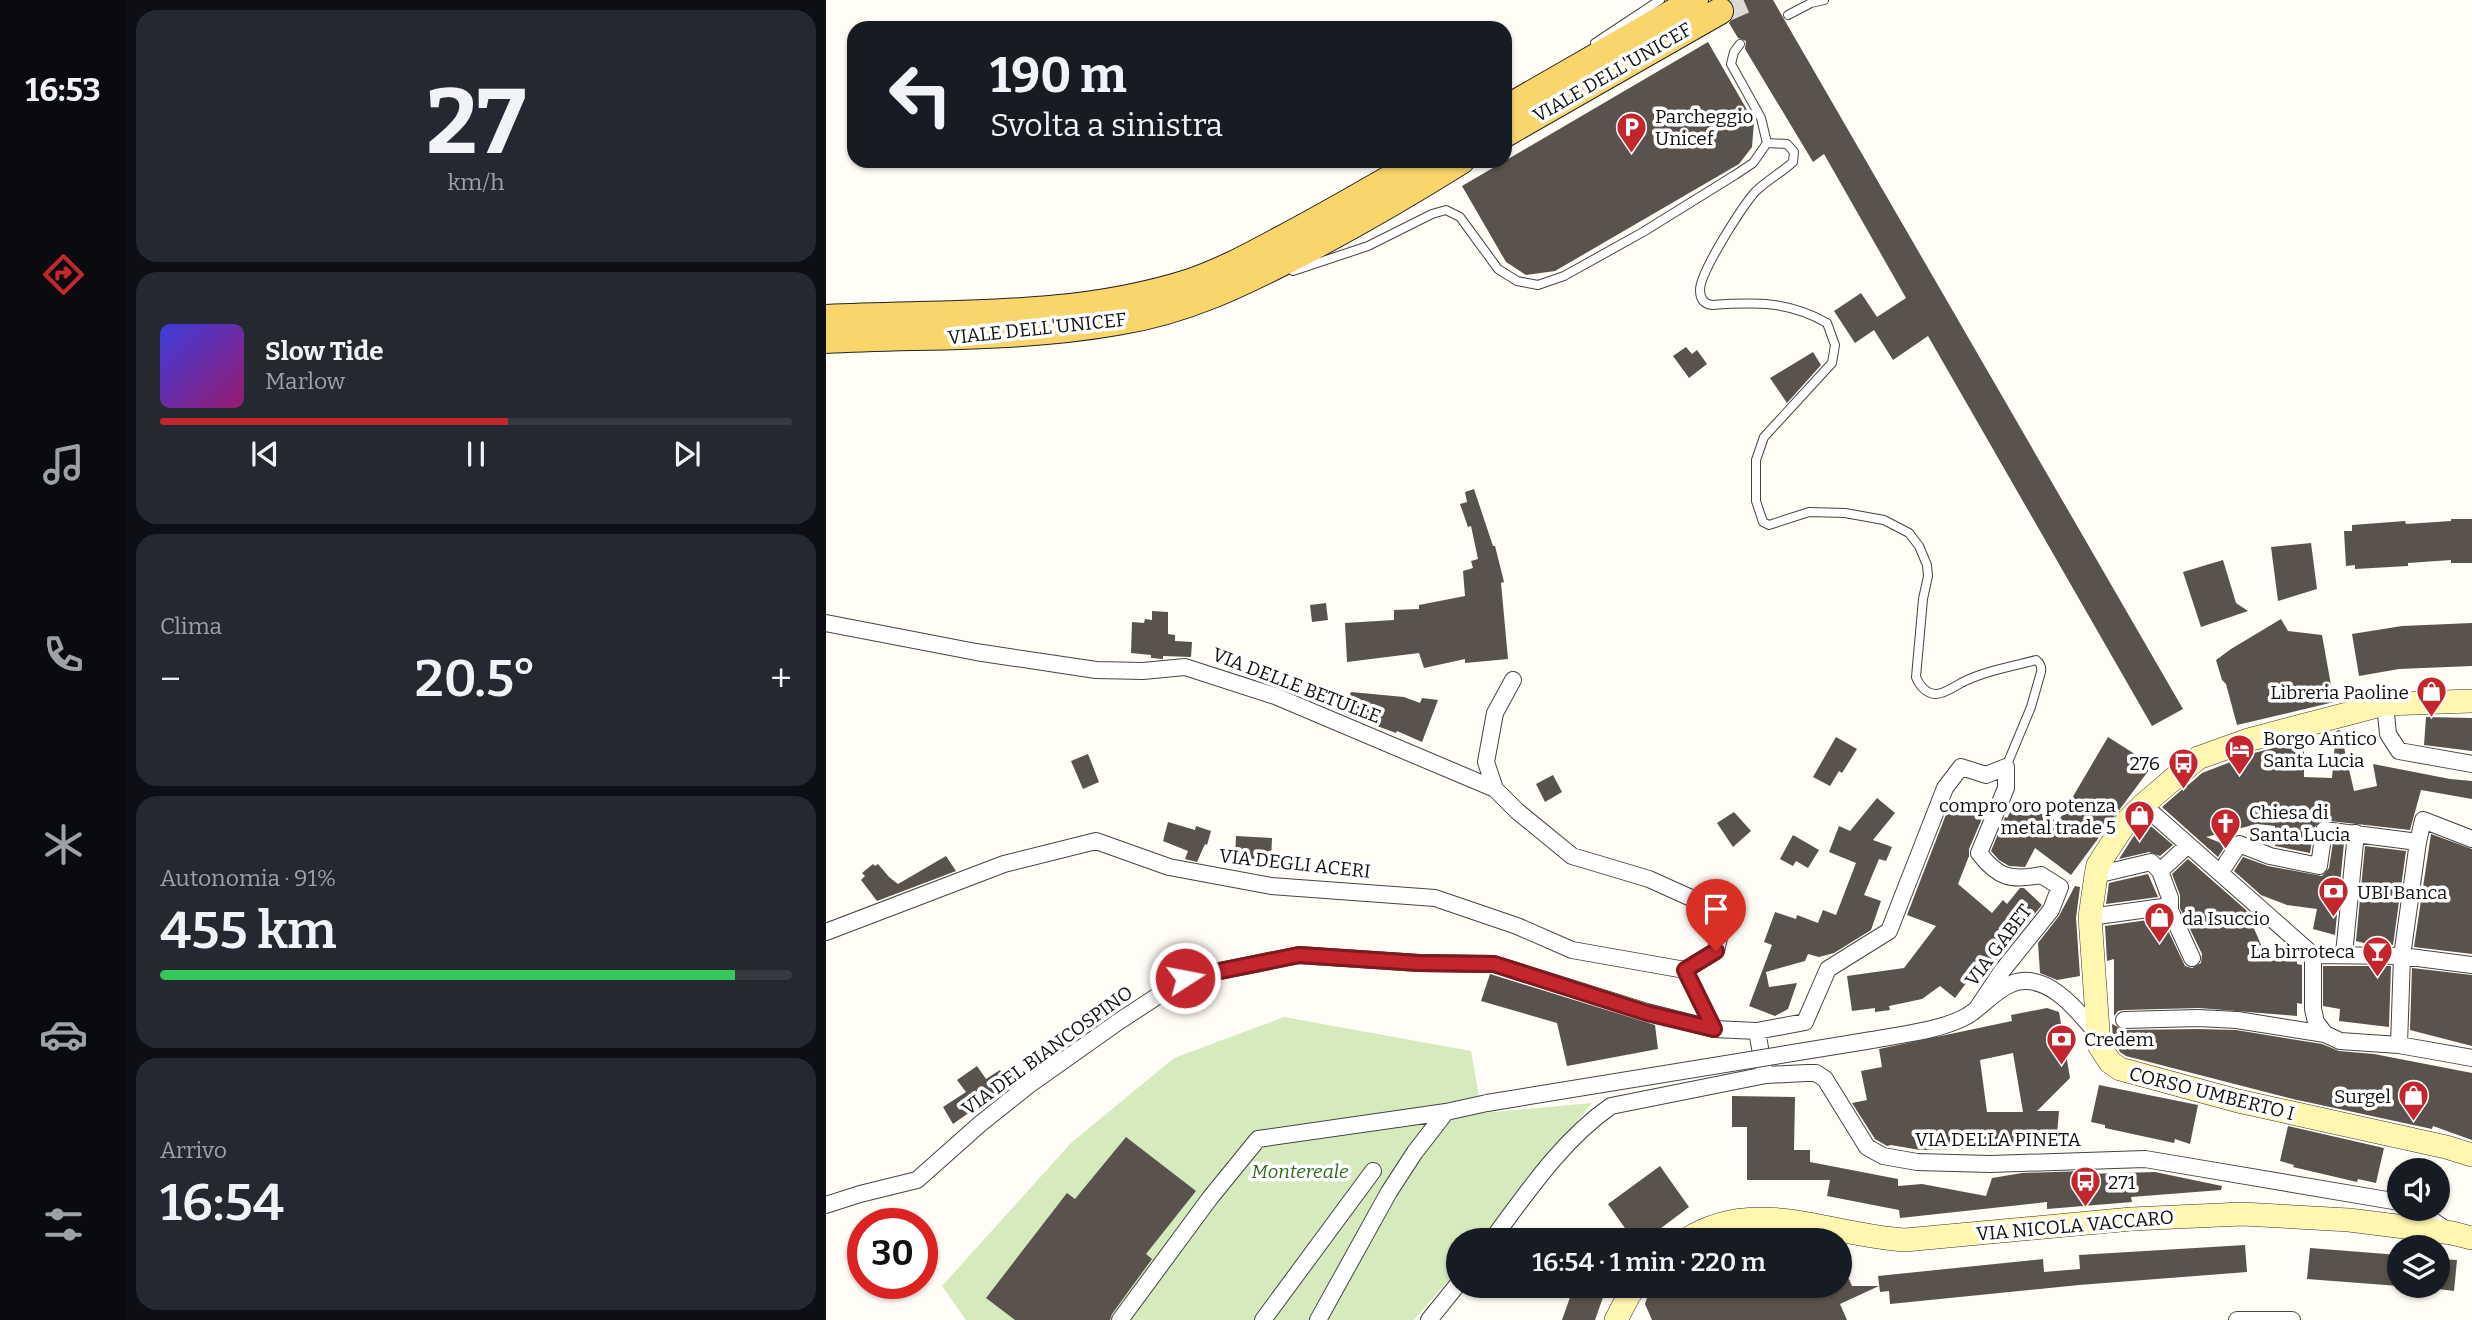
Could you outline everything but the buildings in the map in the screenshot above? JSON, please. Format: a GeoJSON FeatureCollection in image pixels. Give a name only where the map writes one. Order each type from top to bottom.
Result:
{"type":"FeatureCollection","features":[{"type":"Feature","properties":{"kind":"main road","name":"VIALE DELL'UNICEF"},"geometry":{"type":"LineString","coordinates":[[1512,105],[1695,0]]}},
{"type":"Feature","properties":{"kind":"main road","name":"VIALE DELL'UNICEF"},"geometry":{"type":"LineString","coordinates":[[1512,130],[1720,11]]}},
{"type":"Feature","properties":{"kind":"main road","name":"VIALE DELL'UNICEF"},"geometry":{"type":"LineString","coordinates":[[826,318],[964,316],[1040,310],[1114,301],[1190,282],[1227,267],[1339,209],[1408,168]]}},
{"type":"Feature","properties":{"kind":"main road","name":"VIALE DELL'UNICEF"},"geometry":{"type":"LineString","coordinates":[[826,340],[965,337],[1118,322],[1196,302],[1236,287],[1349,228],[1449,168]]}},
{"type":"Feature","properties":{"kind":"street","name":"VIA DELLE BETULLE"},"geometry":{"type":"LineString","coordinates":[[826,623],[963,650],[1096,670],[1185,667],[1275,696],[1495,789],[1517,811],[1572,856],[1649,879],[1700,902],[1721,929],[1716,951],[1685,970]]}},
{"type":"Feature","properties":{"kind":"street"},"geometry":{"type":"LineString","coordinates":[[1495,789],[1486,762],[1495,713],[1513,680]]}},
{"type":"Feature","properties":{"kind":"street"},"geometry":{"type":"LineString","coordinates":[[2097,870],[2126,822],[2198,758],[2249,740],[2385,704],[2472,701]]}},
{"type":"Feature","properties":{"kind":"street"},"geometry":{"type":"LineString","coordinates":[[2385,704],[2388,734],[2399,751],[2472,764]]}},
{"type":"Feature","properties":{"kind":"street","name":"VIA DEL BIANCOSPINO"},"geometry":{"type":"LineString","coordinates":[[826,1205],[917,1180],[979,1124],[1029,1085],[1185,978],[1299,955],[1419,963],[1494,964],[1647,1013],[1714,1029],[1757,1031],[1805,1022],[1828,969],[1889,931],[1945,788],[1961,767],[1986,775],[2006,767]]}},
{"type":"Feature","properties":{"kind":"street","name":"VIA GABET"},"geometry":{"type":"LineString","coordinates":[[1979,1007],[2002,971],[2051,910],[2060,887],[2041,875],[2021,879],[2007,877],[1991,868],[1979,853],[2006,788],[2006,767]]}},
{"type":"Feature","properties":{"kind":"street"},"geometry":{"type":"LineString","coordinates":[[2143,805],[2313,955],[2402,956],[2472,965]]}},
{"type":"Feature","properties":{"kind":"street"},"geometry":{"type":"LineString","coordinates":[[2399,1045],[2402,956],[2423,820],[2468,837]]}},
{"type":"Feature","properties":{"kind":"street"},"geometry":{"type":"LineString","coordinates":[[2220,873],[2239,844],[2270,856],[2319,866],[2324,830],[2418,842]]}},
{"type":"Feature","properties":{"kind":"street"},"geometry":{"type":"LineString","coordinates":[[2344,954],[2356,833]]}},
{"type":"Feature","properties":{"kind":"street","name":"VIA DEGLI ACERI"},"geometry":{"type":"LineString","coordinates":[[826,932],[1004,864],[1096,841],[1169,867],[1271,886],[1435,898],[1517,926],[1572,950],[1685,970]]}},
{"type":"Feature","properties":{"kind":"street"},"geometry":{"type":"LineString","coordinates":[[2160,871],[2187,846]]}},
{"type":"Feature","properties":{"kind":"street"},"geometry":{"type":"LineString","coordinates":[[2097,870],[2151,862],[2160,871],[2170,898],[2170,906],[2192,958]]}},
{"type":"Feature","properties":{"kind":"street","name":"CORSO UMBERTO I"},"geometry":{"type":"LineString","coordinates":[[2097,870],[2090,918],[2099,1045],[2104,1055],[2120,1069],[2238,1101],[2446,1147],[2472,1156]]}},
{"type":"Feature","properties":{"kind":"street"},"geometry":{"type":"LineString","coordinates":[[2090,918],[2170,906]]}},
{"type":"Feature","properties":{"kind":"street"},"geometry":{"type":"LineString","coordinates":[[2313,955],[2313,1009],[2316,1022],[2325,1034]]}},
{"type":"Feature","properties":{"kind":"street"},"geometry":{"type":"LineString","coordinates":[[1685,970],[1714,1029]]}},
{"type":"Feature","properties":{"kind":"street"},"geometry":{"type":"LineString","coordinates":[[1120,1320],[1210,1198],[1258,1139],[1446,1112],[1872,1040],[1950,1024],[1968,1016],[2011,983],[2028,981],[2053,990],[2073,1004],[2098,1035]]}},
{"type":"Feature","properties":{"kind":"street"},"geometry":{"type":"LineString","coordinates":[[2124,1020],[2211,1018],[2325,1034],[2340,1041],[2399,1045],[2472,1058]]}},
{"type":"Feature","properties":{"kind":"street"},"geometry":{"type":"LineString","coordinates":[[1757,1031],[1766,1075]]}},
{"type":"Feature","properties":{"kind":"street","name":"VIA DELLA PINETA"},"geometry":{"type":"LineString","coordinates":[[1501,1228],[1576,1135],[1589,1121],[1611,1106],[1766,1075],[1806,1073],[1816,1073],[1825,1079],[1867,1147],[1882,1156],[1917,1162],[1990,1164],[2145,1159],[2387,1200]]}},
{"type":"Feature","properties":{"kind":"street"},"geometry":{"type":"LineString","coordinates":[[1318,1320],[1388,1192],[1446,1112]]}},
{"type":"Feature","properties":{"kind":"street"},"geometry":{"type":"LineString","coordinates":[[1263,1320],[1373,1171]]}},
{"type":"Feature","properties":{"kind":"street","name":"VIA NICOLA VACCARO"},"geometry":{"type":"LineString","coordinates":[[1852,1232],[1905,1240],[2131,1219],[2242,1214],[2313,1216],[2462,1236]]}},
{"type":"Feature","properties":{"kind":"street","name":"VIA NICOLA VACCARO"},"geometry":{"type":"LineString","coordinates":[[1708,1228],[1730,1220],[1751,1218],[1833,1228]]}},
{"type":"Feature","properties":{"kind":"street"},"geometry":{"type":"LineString","coordinates":[[2436,1221],[2462,1236]]}},
{"type":"Feature","properties":{"kind":"street"},"geometry":{"type":"LineString","coordinates":[[1429,1320],[1446,1298]]}},
{"type":"Feature","properties":{"kind":"street"},"geometry":{"type":"LineString","coordinates":[[1616,1320],[1627,1298]]}},
{"type":"Feature","properties":{"kind":"street"},"geometry":{"type":"LineString","coordinates":[[2237,1320],[2292,1320]]}},
{"type":"Feature","properties":{"kind":"lane"},"geometry":{"type":"LineString","coordinates":[[1557,79],[1598,41],[1660,0]]}},
{"type":"Feature","properties":{"kind":"lane"},"geometry":{"type":"LineString","coordinates":[[1788,15],[1811,3],[1824,0]]}},
{"type":"Feature","properties":{"kind":"lane"},"geometry":{"type":"LineString","coordinates":[[1288,272],[1367,246],[1432,214],[1446,210],[1460,217],[1498,270],[1517,281],[1538,285],[1564,276],[1643,232],[1754,163],[1767,143],[1761,118],[1731,64],[1734,52],[1740,44]]}},
{"type":"Feature","properties":{"kind":"lane"},"geometry":{"type":"LineString","coordinates":[[1767,143],[1787,144],[1794,152],[1793,162],[1762,186],[1733,220],[1701,284],[1701,299],[1712,305],[1751,302],[1787,306],[1827,323],[1835,345],[1832,363],[1764,437],[1756,460],[1756,501],[1759,515],[1763,522],[1769,525],[1809,512],[1846,513],[1884,520],[1909,533],[1927,565],[1916,677],[1919,685],[1927,691],[1934,694],[1944,692],[1973,677],[2036,660],[2039,662],[2042,667],[2031,707],[2006,767]]}},
{"type":"Feature","properties":{"kind":"lane"},"geometry":{"type":"LineString","coordinates":[[1236,287],[1275,276]]}},
{"type":"Feature","properties":{"kind":"green space","name":"Montereale"},"geometry":{"type":"Polygon","coordinates":[[[1284,1017],[1471,1051],[1482,1113],[1592,1103],[1491,1228],[1446,1228],[1446,1283],[1414,1320],[966,1320],[942,1286],[1071,1143],[1174,1058],[1284,1017]]]}},
{"type":"Feature","properties":{"kind":"shaded area"},"geometry":{"type":"Polygon","coordinates":[[[2259,826],[2274,828],[2273,854],[2241,838],[2249,830],[2259,826]]]}},
{"type":"Feature","properties":{"kind":"tunnel"},"geometry":{"type":"LineString","coordinates":[[1720,11],[1745,0]]}},
{"type":"Feature","properties":{"kind":"place","name":"Parcheggio Unicef"},"geometry":{"type":"Point","coordinates":[1632,154]}},
{"type":"Feature","properties":{"kind":"place","name":"Libreria Paoline"},"geometry":{"type":"Point","coordinates":[2432,719]}},
{"type":"Feature","properties":{"kind":"place","name":"Borgo Antico Santa Lucia"},"geometry":{"type":"Point","coordinates":[2240,776]}},
{"type":"Feature","properties":{"kind":"place","name":"276"},"geometry":{"type":"Point","coordinates":[2183,790]}},
{"type":"Feature","properties":{"kind":"place","name":"compro oro potenza metal trade 5"},"geometry":{"type":"Point","coordinates":[2139,843]}},
{"type":"Feature","properties":{"kind":"place","name":"Chiesa di Santa Lucia"},"geometry":{"type":"Point","coordinates":[2226,850]}},
{"type":"Feature","properties":{"kind":"place","name":"UBI Banca"},"geometry":{"type":"Point","coordinates":[2334,919]}},
{"type":"Feature","properties":{"kind":"place","name":"da Isuccio"},"geometry":{"type":"Point","coordinates":[2159,945]}},
{"type":"Feature","properties":{"kind":"place","name":"La birroteca"},"geometry":{"type":"Point","coordinates":[2378,978]}},
{"type":"Feature","properties":{"kind":"place","name":"Credem"},"geometry":{"type":"Point","coordinates":[2061,1066]}},
{"type":"Feature","properties":{"kind":"place","name":"Surgel"},"geometry":{"type":"Point","coordinates":[2414,1123]}},
{"type":"Feature","properties":{"kind":"place","name":"271"},"geometry":{"type":"Point","coordinates":[2085,1209]}},
{"type":"Feature","properties":{"kind":"route"},"geometry":{"type":"LineString","coordinates":[[1185,978],[1299,955],[1419,963],[1494,964],[1647,1013],[1714,1029],[1685,970],[1716,951]]}}]}
